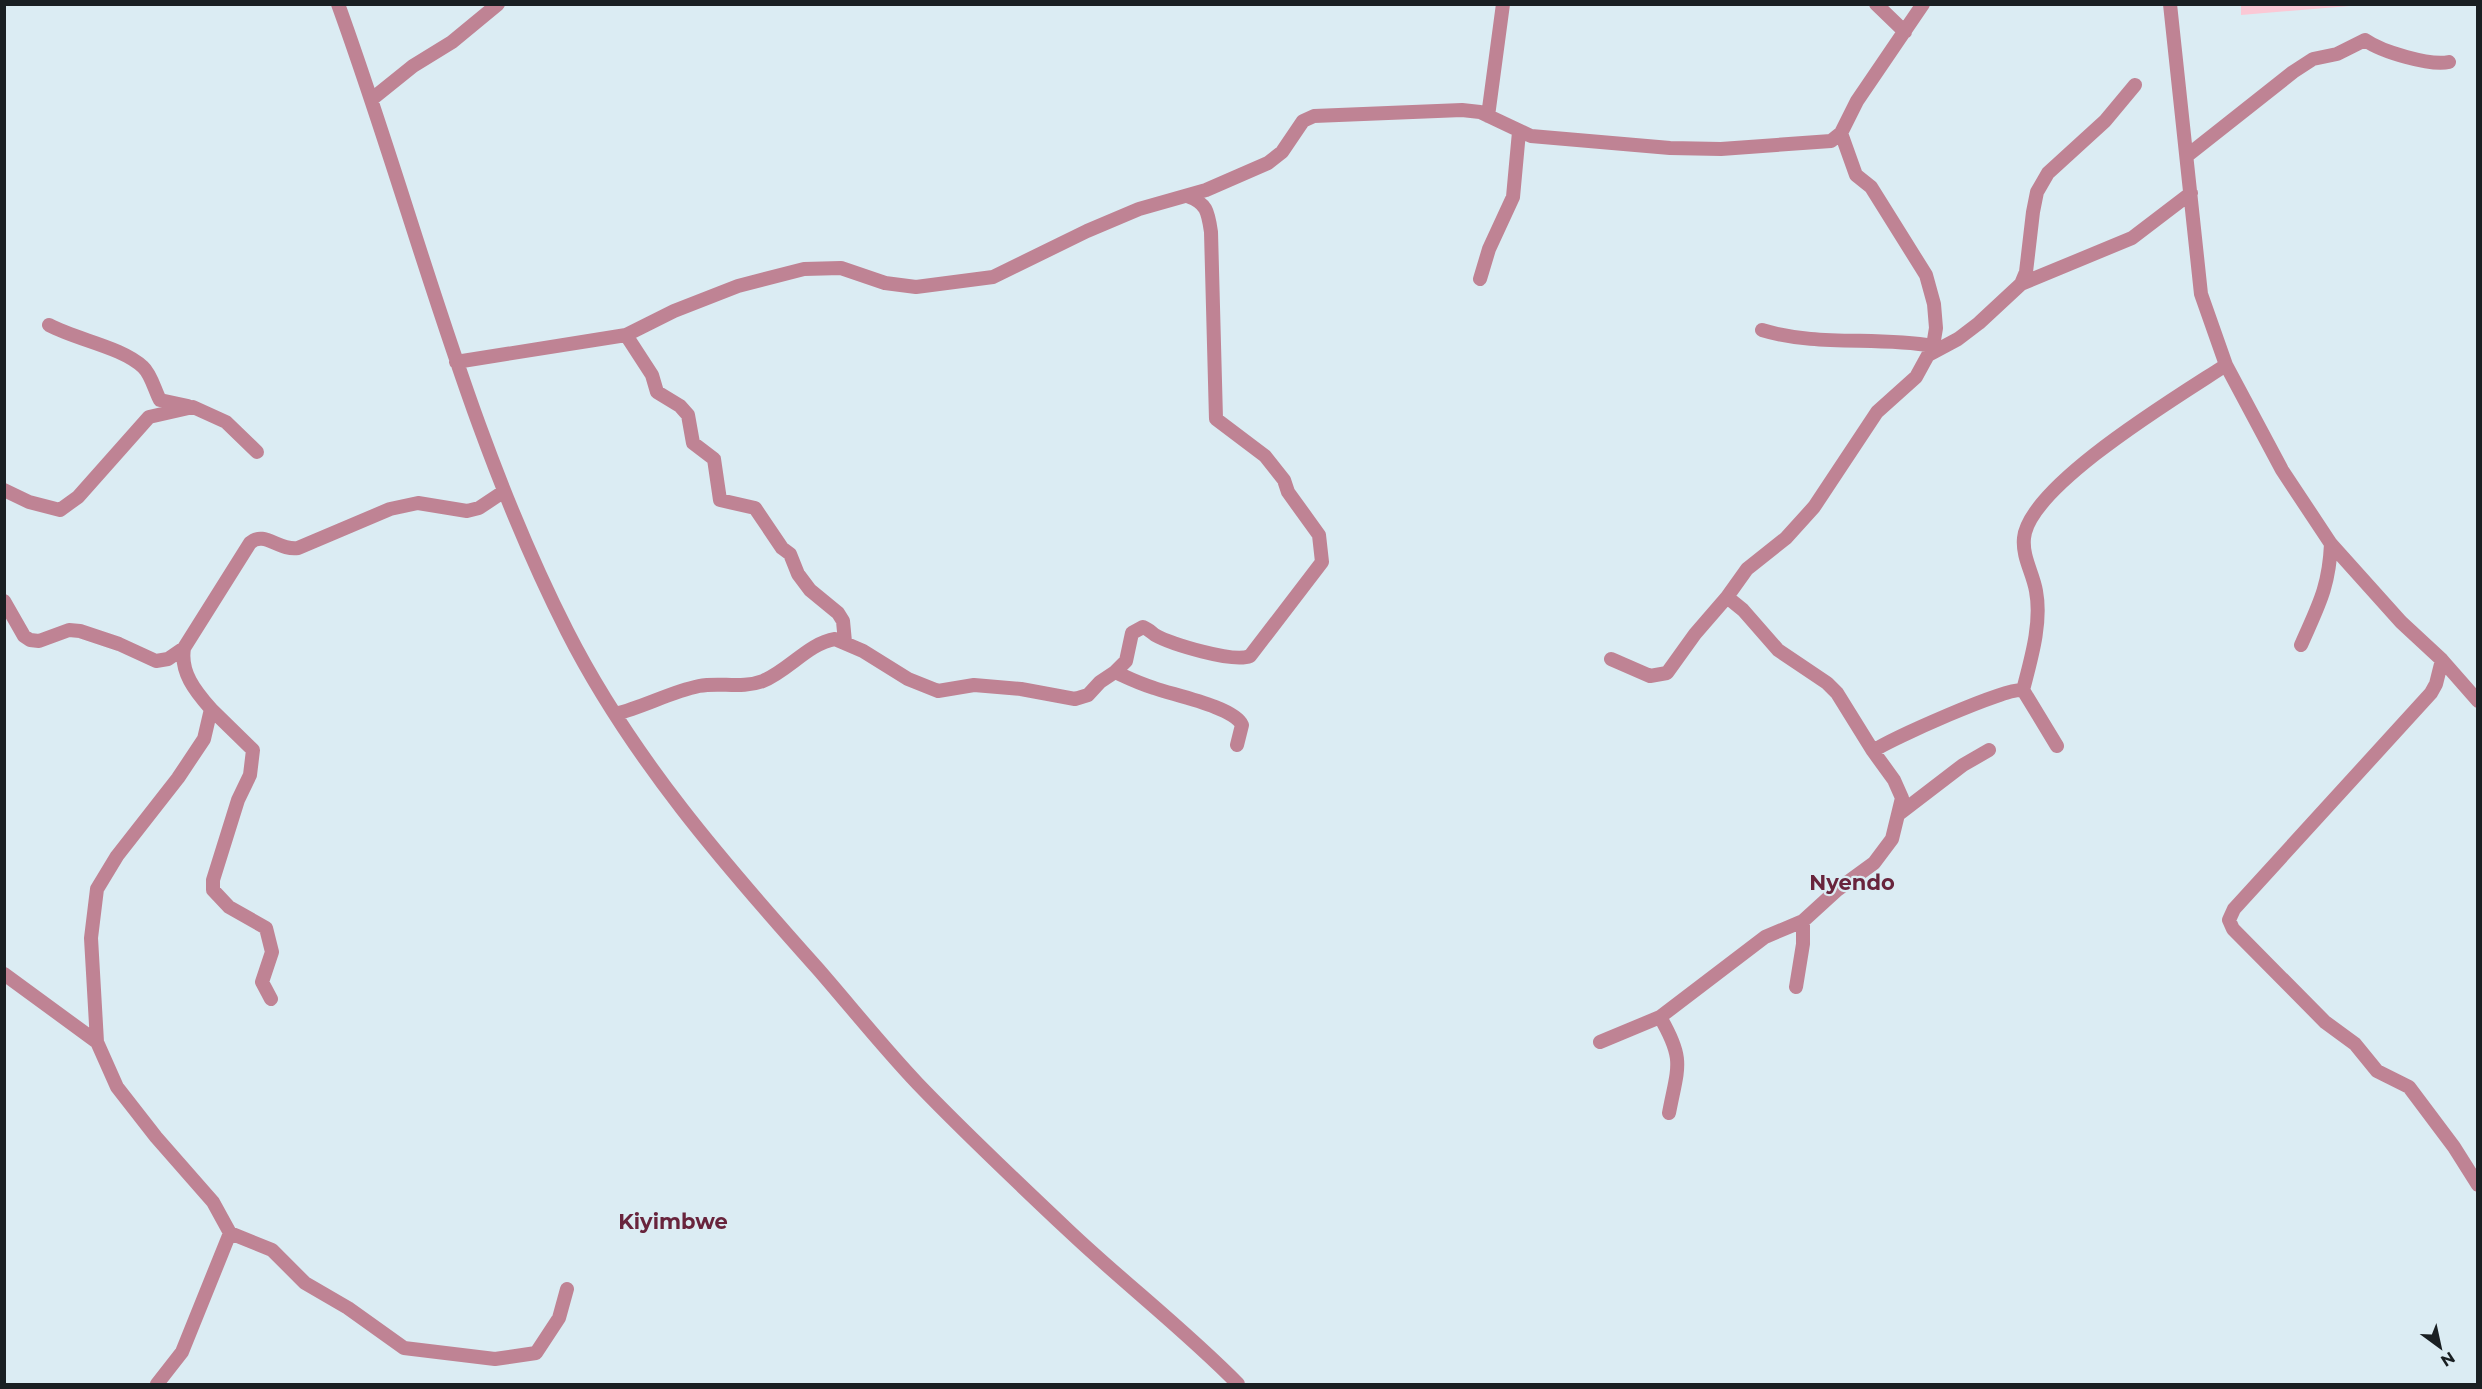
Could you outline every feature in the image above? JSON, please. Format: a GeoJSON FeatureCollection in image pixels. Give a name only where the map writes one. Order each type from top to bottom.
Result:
{"type":"FeatureCollection","features":[{"type":"Feature","properties":{"kind":"street"},"geometry":{"type":"LineString","coordinates":[[338,4],[372,99],[456,362],[503,492],[565,627],[615,714],[672,798],[731,872],[917,1082],[1070,1232],[1238,1384]]}},
{"type":"Feature","properties":{"kind":"street"},"geometry":{"type":"LineString","coordinates":[[372,99],[413,66],[452,42],[498,4]]}},
{"type":"Feature","properties":{"kind":"street"},"geometry":{"type":"LineString","coordinates":[[1488,116],[1503,4]]}},
{"type":"Feature","properties":{"kind":"street"},"geometry":{"type":"LineString","coordinates":[[1876,4],[1905,32]]}},
{"type":"Feature","properties":{"kind":"street"},"geometry":{"type":"LineString","coordinates":[[456,362],[626,334],[674,311],[738,286],[804,269],[841,268],[885,283],[916,287],[993,278],[1087,231],[1139,209],[1206,190],[1268,163],[1282,152],[1303,121],[1314,116],[1462,110],[1480,112],[1519,132],[1532,136],[1670,148],[1721,149],[1831,141],[1841,133],[1857,101],[1923,4]]}},
{"type":"Feature","properties":{"kind":"street"},"geometry":{"type":"LineString","coordinates":[[2169,4],[2188,155],[2201,294],[2226,365],[2282,470],[2331,544],[2401,622],[2442,660],[2478,701]]}},
{"type":"Feature","properties":{"kind":"street"},"geometry":{"type":"LineString","coordinates":[[2188,155],[2293,72],[2313,59],[2337,54],[2365,40],[2375,47],[2426,62],[2436,64],[2449,62]]}},
{"type":"Feature","properties":{"kind":"street"},"geometry":{"type":"LineString","coordinates":[[2021,284],[2026,272],[2037,192],[2048,173],[2105,121],[2135,85]]}},
{"type":"Feature","properties":{"kind":"street"},"geometry":{"type":"LineString","coordinates":[[1480,279],[1489,249],[1514,197],[1519,132]]}},
{"type":"Feature","properties":{"kind":"street"},"geometry":{"type":"LineString","coordinates":[[1611,659],[1650,676],[1667,673],[1700,627],[1727,597],[1747,569],[1786,538],[1814,507],[1877,412],[1916,377],[1931,350],[1936,328],[1934,304],[1926,275],[1871,187],[1856,175],[1841,133]]}},
{"type":"Feature","properties":{"kind":"street"},"geometry":{"type":"LineString","coordinates":[[1762,330],[1797,338],[1913,342],[1931,350],[1958,339],[2021,284],[2132,238],[2191,193]]}},
{"type":"Feature","properties":{"kind":"street"},"geometry":{"type":"LineString","coordinates":[[615,714],[676,691],[714,683],[753,684],[778,674],[829,640],[844,642],[908,680],[938,691],[974,685],[1021,689],[1075,699],[1088,696],[1100,682],[1126,661],[1132,633],[1143,627],[1156,636],[1229,658],[1243,659],[1250,656],[1322,562],[1319,536],[1288,492],[1284,480],[1265,456],[1216,419],[1211,232],[1208,210],[1199,200],[1187,196]]}},
{"type":"Feature","properties":{"kind":"street"},"geometry":{"type":"LineString","coordinates":[[49,325],[94,345],[118,352],[144,368],[160,400],[193,407],[226,422],[257,452]]}},
{"type":"Feature","properties":{"kind":"street"},"geometry":{"type":"LineString","coordinates":[[626,334],[652,375],[657,392],[680,406],[688,415],[693,443],[714,459],[720,500],[755,508],[782,548],[790,554],[798,574],[810,590],[838,613],[843,621],[844,642]]}},
{"type":"Feature","properties":{"kind":"street"},"geometry":{"type":"LineString","coordinates":[[2057,746],[2023,690],[2037,623],[2036,588],[2029,571],[2024,541],[2031,519],[2059,484],[2111,442],[2152,411],[2226,365]]}},
{"type":"Feature","properties":{"kind":"street"},"geometry":{"type":"LineString","coordinates":[[4,490],[29,502],[60,510],[78,497],[150,417],[193,407]]}},
{"type":"Feature","properties":{"kind":"street"},"geometry":{"type":"LineString","coordinates":[[4,601],[24,636],[30,640],[39,641],[69,630],[80,631],[120,644],[156,661],[168,659],[184,648],[250,543],[256,538],[262,537],[282,548],[298,548],[390,509],[418,503],[467,511],[479,508],[503,492]]}},
{"type":"Feature","properties":{"kind":"street"},"geometry":{"type":"LineString","coordinates":[[2301,645],[2322,602],[2329,579],[2331,544]]}},
{"type":"Feature","properties":{"kind":"street"},"geometry":{"type":"LineString","coordinates":[[1600,1042],[1660,1017],[1765,937],[1803,921],[1884,852],[1892,839],[1899,814],[1900,792],[1837,693],[1827,683],[1778,650],[1743,610],[1727,597]]}},
{"type":"Feature","properties":{"kind":"street"},"geometry":{"type":"LineString","coordinates":[[184,648],[182,662],[195,691],[253,750],[250,775],[238,800],[213,880],[213,890],[229,908],[266,928],[272,952],[262,982],[271,999]]}},
{"type":"Feature","properties":{"kind":"street"},"geometry":{"type":"LineString","coordinates":[[2442,660],[2436,684],[2431,693],[2234,909],[2229,920],[2233,929],[2325,1022],[2355,1044],[2377,1071],[2409,1087],[2454,1147],[2478,1185]]}},
{"type":"Feature","properties":{"kind":"street"},"geometry":{"type":"LineString","coordinates":[[1115,672],[1153,688],[1184,695],[1232,714],[1239,719],[1242,725],[1237,745]]}},
{"type":"Feature","properties":{"kind":"street"},"geometry":{"type":"LineString","coordinates":[[1873,751],[1936,719],[2004,692],[2023,690]]}},
{"type":"Feature","properties":{"kind":"street"},"geometry":{"type":"LineString","coordinates":[[211,709],[204,739],[178,778],[144,818],[117,856],[97,890],[91,938],[97,1042],[117,1087],[156,1137],[213,1203],[230,1233],[272,1250],[305,1283],[348,1308],[404,1348],[495,1359],[536,1353],[559,1318],[567,1289]]}},
{"type":"Feature","properties":{"kind":"street"},"geometry":{"type":"LineString","coordinates":[[1899,814],[1963,765],[1989,750]]}},
{"type":"Feature","properties":{"kind":"street"},"geometry":{"type":"LineString","coordinates":[[1796,987],[1803,944],[1803,921]]}},
{"type":"Feature","properties":{"kind":"street"},"geometry":{"type":"LineString","coordinates":[[4,974],[97,1042]]}},
{"type":"Feature","properties":{"kind":"street"},"geometry":{"type":"LineString","coordinates":[[1660,1017],[1676,1045],[1678,1059],[1669,1113]]}},
{"type":"Feature","properties":{"kind":"street"},"geometry":{"type":"LineString","coordinates":[[157,1384],[182,1352],[230,1233]]}},
{"type":"Feature","properties":{"kind":"shaded area"},"geometry":{"type":"Polygon","coordinates":[[[2241,4],[2362,5],[2241,15],[2241,4]]]}},
{"type":"Feature","properties":{"kind":"district","name":"Nyendo"},"geometry":{"type":"Point","coordinates":[1852,883]}},
{"type":"Feature","properties":{"kind":"district","name":"Kiyimbwe"},"geometry":{"type":"Point","coordinates":[673,1222]}}]}
